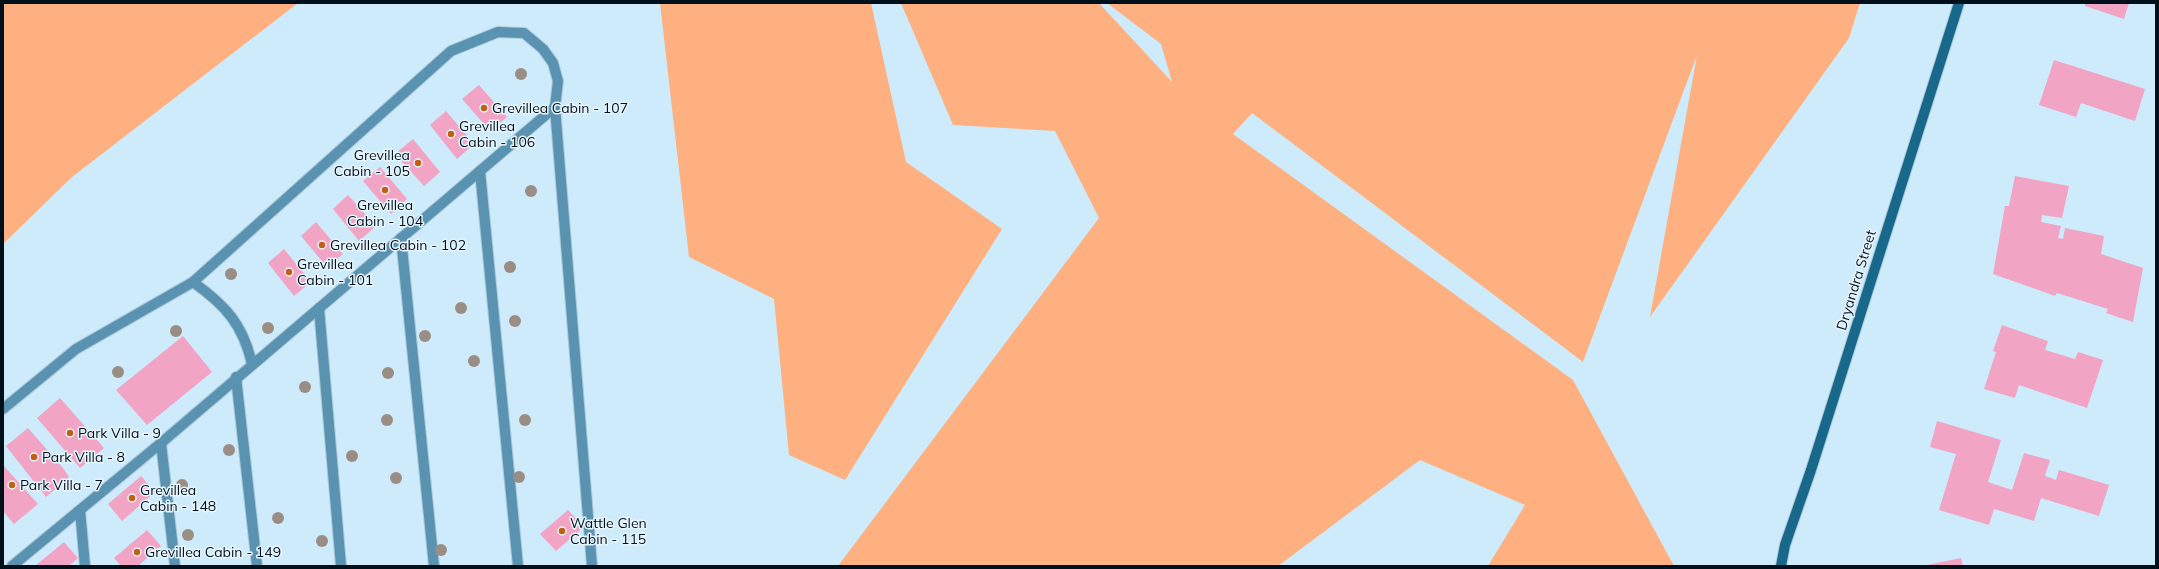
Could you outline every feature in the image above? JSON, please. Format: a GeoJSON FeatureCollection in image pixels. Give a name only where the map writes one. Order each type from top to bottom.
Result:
{"type":"FeatureCollection","features":[{"type":"Feature","properties":{"kind":"street","name":"Dryandra Street"},"geometry":{"type":"LineString","coordinates":[[1781,566],[1785,546],[1811,470],[1959,3]]}},
{"type":"Feature","properties":{"kind":"lane"},"geometry":{"type":"LineString","coordinates":[[3,409],[76,349],[193,282],[451,51],[498,32],[524,33],[543,48],[553,63],[558,82],[555,107],[592,566]]}},
{"type":"Feature","properties":{"kind":"lane"},"geometry":{"type":"LineString","coordinates":[[12,566],[161,443],[236,377],[555,107]]}},
{"type":"Feature","properties":{"kind":"lane"},"geometry":{"type":"LineString","coordinates":[[480,171],[518,566]]}},
{"type":"Feature","properties":{"kind":"lane"},"geometry":{"type":"LineString","coordinates":[[401,238],[434,566]]}},
{"type":"Feature","properties":{"kind":"lane"},"geometry":{"type":"LineString","coordinates":[[193,282],[216,299],[239,326],[249,350],[252,364]]}},
{"type":"Feature","properties":{"kind":"lane"},"geometry":{"type":"LineString","coordinates":[[319,308],[341,566]]}},
{"type":"Feature","properties":{"kind":"lane"},"geometry":{"type":"LineString","coordinates":[[236,377],[257,566]]}},
{"type":"Feature","properties":{"kind":"lane"},"geometry":{"type":"LineString","coordinates":[[161,443],[175,566]]}},
{"type":"Feature","properties":{"kind":"lane"},"geometry":{"type":"LineString","coordinates":[[80,510],[85,566]]}},
{"type":"Feature","properties":{"kind":"shaded area"},"geometry":{"type":"Polygon","coordinates":[[[3,3],[298,3],[72,177],[3,244],[3,3]]]}},
{"type":"Feature","properties":{"kind":"shaded area"},"geometry":{"type":"Polygon","coordinates":[[[660,3],[871,3],[906,162],[1002,229],[845,480],[789,455],[774,299],[689,257],[660,3]]]}},
{"type":"Feature","properties":{"kind":"shaded area"},"geometry":{"type":"Polygon","coordinates":[[[901,3],[1099,3],[1172,82],[1161,44],[1107,3],[1860,3],[1849,38],[1650,317],[1697,55],[1583,362],[1252,113],[1233,134],[1573,380],[1674,566],[1488,566],[1525,505],[1420,460],[1278,566],[838,566],[1099,218],[1055,131],[953,125],[901,3]]]}},
{"type":"Feature","properties":{"kind":"building"},"geometry":{"type":"Polygon","coordinates":[[[2085,3],[2129,3],[2124,19],[2085,6],[2085,3]]]}},
{"type":"Feature","properties":{"kind":"building"},"geometry":{"type":"Polygon","coordinates":[[[2054,60],[2145,89],[2135,121],[2081,103],[2076,117],[2039,105],[2054,60]]]}},
{"type":"Feature","properties":{"kind":"building","name":"Grevillea Cabin - 107"},"geometry":{"type":"Polygon","coordinates":[[[479,85],[507,117],[490,131],[462,99],[479,85]]]}},
{"type":"Feature","properties":{"kind":"building","name":"Grevillea Cabin - 106"},"geometry":{"type":"Polygon","coordinates":[[[446,111],[474,144],[457,159],[430,125],[446,111]]]}},
{"type":"Feature","properties":{"kind":"building","name":"Grevillea Cabin - 105"},"geometry":{"type":"Polygon","coordinates":[[[413,139],[440,172],[424,186],[395,154],[413,139]]]}},
{"type":"Feature","properties":{"kind":"building","name":"Grevillea Cabin - 104"},"geometry":{"type":"Polygon","coordinates":[[[380,167],[407,199],[391,214],[363,181],[380,167]]]}},
{"type":"Feature","properties":{"kind":"building"},"geometry":{"type":"Polygon","coordinates":[[[2015,176],[2069,186],[2062,218],[2042,215],[2041,222],[2061,226],[2058,238],[2063,239],[2065,228],[2104,236],[2101,254],[2143,268],[2133,322],[2106,313],[2108,309],[2057,293],[2055,296],[1993,274],[2005,206],[2009,206],[2015,176]]]}},
{"type":"Feature","properties":{"kind":"building"},"geometry":{"type":"Polygon","coordinates":[[[348,195],[376,226],[359,241],[333,209],[348,195]]]}},
{"type":"Feature","properties":{"kind":"building","name":"Grevillea Cabin - 102"},"geometry":{"type":"Polygon","coordinates":[[[316,222],[343,254],[327,267],[301,236],[316,222]]]}},
{"type":"Feature","properties":{"kind":"building","name":"Grevillea Cabin - 101"},"geometry":{"type":"Polygon","coordinates":[[[284,249],[311,282],[294,296],[268,263],[284,249]]]}},
{"type":"Feature","properties":{"kind":"building"},"geometry":{"type":"Polygon","coordinates":[[[2002,325],[2048,341],[2045,350],[2075,359],[2078,352],[2103,360],[2087,408],[2019,385],[2015,398],[1984,389],[1996,352],[1993,351],[2002,325]]]}},
{"type":"Feature","properties":{"kind":"building"},"geometry":{"type":"Polygon","coordinates":[[[183,336],[212,372],[147,425],[116,390],[183,336]]]}},
{"type":"Feature","properties":{"kind":"building","name":"Park Villa - 9"},"geometry":{"type":"Polygon","coordinates":[[[60,398],[104,448],[80,468],[37,418],[60,398]]]}},
{"type":"Feature","properties":{"kind":"building"},"geometry":{"type":"Polygon","coordinates":[[[1937,421],[2001,440],[1988,482],[2012,490],[2024,453],[2050,460],[2045,476],[2056,480],[2059,470],[2109,485],[2099,516],[2041,498],[2034,521],[1994,509],[1989,525],[1939,510],[1956,454],[1930,447],[1937,421]]]}},
{"type":"Feature","properties":{"kind":"building","name":"Park Villa - 8"},"geometry":{"type":"Polygon","coordinates":[[[28,428],[69,477],[46,497],[6,446],[28,428]]]}},
{"type":"Feature","properties":{"kind":"building","name":"Park Villa - 7"},"geometry":{"type":"Polygon","coordinates":[[[3,465],[38,504],[14,524],[3,511],[3,465]]]}},
{"type":"Feature","properties":{"kind":"building","name":"Grevillea Cabin - 148"},"geometry":{"type":"Polygon","coordinates":[[[141,476],[155,492],[122,521],[108,504],[141,476]]]}},
{"type":"Feature","properties":{"kind":"building","name":"Wattle Glen Cabin - 115"},"geometry":{"type":"Polygon","coordinates":[[[568,510],[584,527],[556,551],[540,534],[568,510]]]}},
{"type":"Feature","properties":{"kind":"building","name":"Grevillea Cabin - 149"},"geometry":{"type":"Polygon","coordinates":[[[147,530],[161,546],[138,566],[121,566],[114,558],[147,530]]]}},
{"type":"Feature","properties":{"kind":"building"},"geometry":{"type":"Polygon","coordinates":[[[64,542],[78,558],[69,566],[35,566],[64,542]]]}},
{"type":"Feature","properties":{"kind":"building"},"geometry":{"type":"Polygon","coordinates":[[[1961,558],[1963,566],[1927,566],[1927,565],[1961,558]]]}},
{"type":"Feature","properties":{"kind":"place","name":"Grevillea Cabin - 107"},"geometry":{"type":"Point","coordinates":[484,108]}},
{"type":"Feature","properties":{"kind":"place","name":"Grevillea Cabin - 106"},"geometry":{"type":"Point","coordinates":[451,134]}},
{"type":"Feature","properties":{"kind":"place","name":"Grevillea Cabin - 105"},"geometry":{"type":"Point","coordinates":[418,163]}},
{"type":"Feature","properties":{"kind":"place","name":"Grevillea Cabin - 104"},"geometry":{"type":"Point","coordinates":[385,190]}},
{"type":"Feature","properties":{"kind":"place","name":"Grevillea Cabin - 102"},"geometry":{"type":"Point","coordinates":[322,245]}},
{"type":"Feature","properties":{"kind":"place","name":"Grevillea Cabin - 101"},"geometry":{"type":"Point","coordinates":[289,272]}},
{"type":"Feature","properties":{"kind":"place","name":"Park Villa - 9"},"geometry":{"type":"Point","coordinates":[70,433]}},
{"type":"Feature","properties":{"kind":"place","name":"Park Villa - 8"},"geometry":{"type":"Point","coordinates":[34,457]}},
{"type":"Feature","properties":{"kind":"place","name":"Park Villa - 7"},"geometry":{"type":"Point","coordinates":[12,485]}},
{"type":"Feature","properties":{"kind":"place","name":"Grevillea Cabin - 148"},"geometry":{"type":"Point","coordinates":[132,498]}},
{"type":"Feature","properties":{"kind":"place","name":"Wattle Glen Cabin - 115"},"geometry":{"type":"Point","coordinates":[562,531]}},
{"type":"Feature","properties":{"kind":"place","name":"Grevillea Cabin - 149"},"geometry":{"type":"Point","coordinates":[137,552]}}]}
